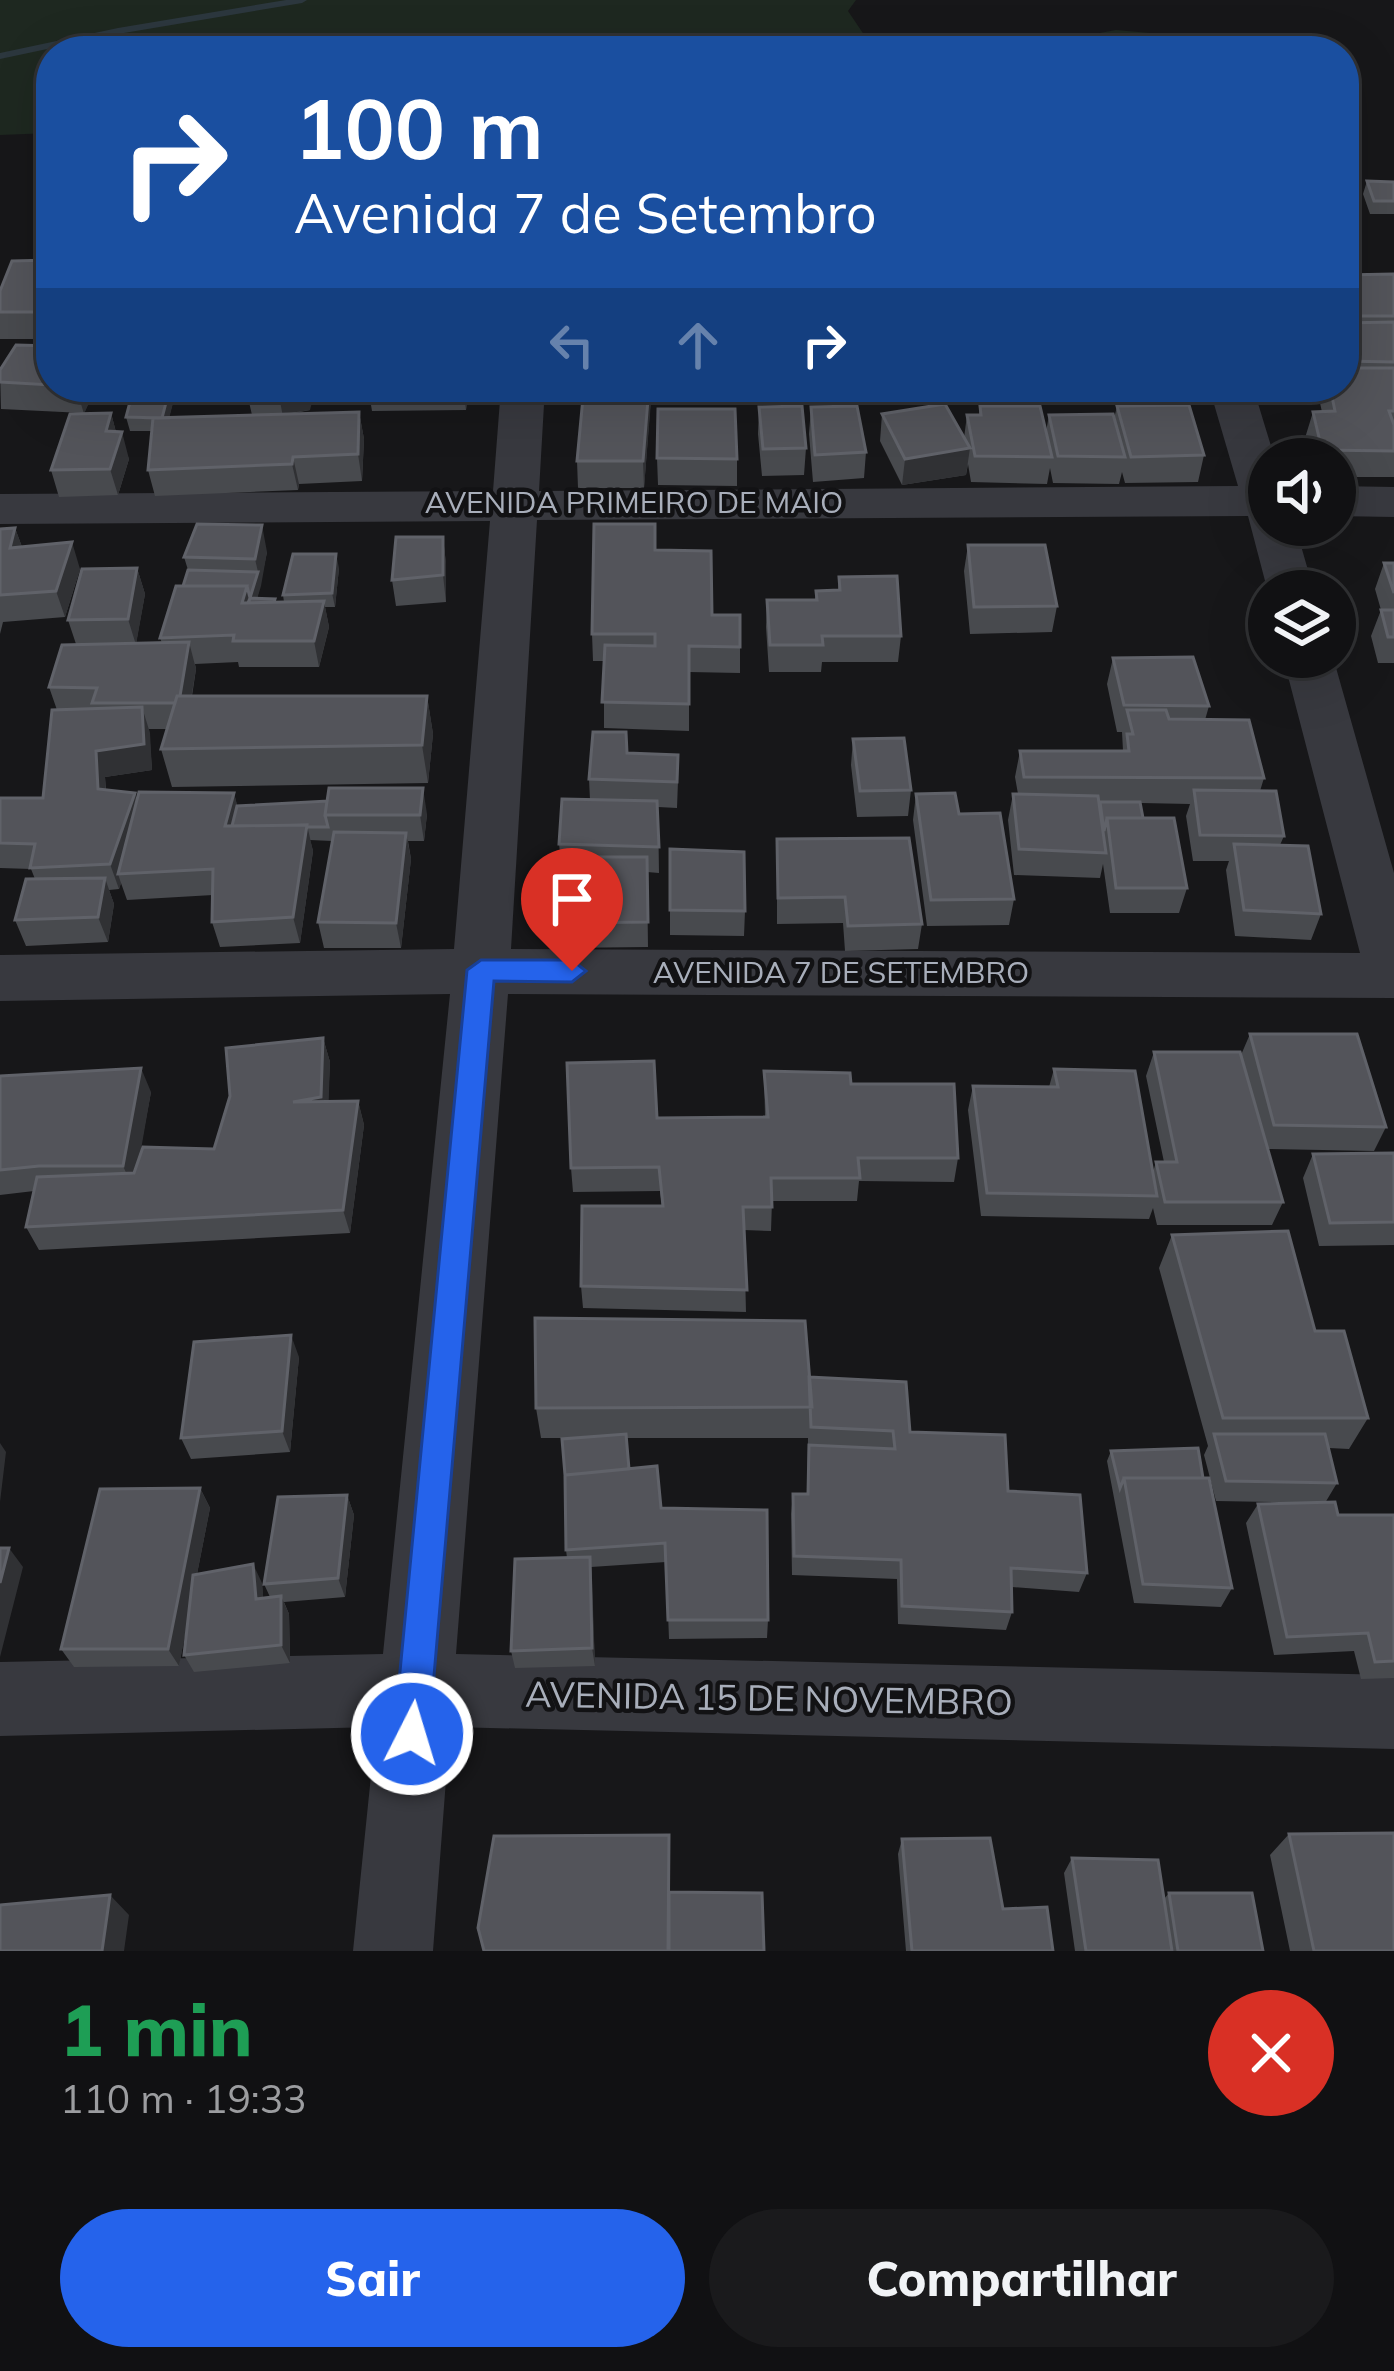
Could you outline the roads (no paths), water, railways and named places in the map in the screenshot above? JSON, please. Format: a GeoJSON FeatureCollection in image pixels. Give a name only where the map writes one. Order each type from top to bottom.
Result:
{"type":"FeatureCollection","features":[{"type":"Feature","properties":{"kind":"street"},"geometry":{"type":"LineString","coordinates":[[393,1951],[481,970],[522,402]]}},
{"type":"Feature","properties":{"kind":"street"},"geometry":{"type":"LineString","coordinates":[[1237,402],[1248,440]]}},
{"type":"Feature","properties":{"kind":"street"},"geometry":{"type":"LineString","coordinates":[[1356,501],[1394,502]]}},
{"type":"Feature","properties":{"kind":"street","name":"AVENIDA PRIMEIRO DE MAIO"},"geometry":{"type":"LineString","coordinates":[[0,509],[514,503],[1248,510]]}},
{"type":"Feature","properties":{"kind":"street"},"geometry":{"type":"LineString","coordinates":[[1314,678],[1394,975]]}},
{"type":"Feature","properties":{"kind":"street","name":"AVENIDA 7 DE SETEMBRO"},"geometry":{"type":"LineString","coordinates":[[0,978],[481,970],[1394,975]]}},
{"type":"Feature","properties":{"kind":"street","name":"AVENIDA 15 DE NOVEMBRO"},"geometry":{"type":"LineString","coordinates":[[0,1700],[415,1690],[1394,1712]]}},
{"type":"Feature","properties":{"kind":"waterway"},"geometry":{"type":"LineString","coordinates":[[94,36],[302,0]]}},
{"type":"Feature","properties":{"kind":"waterway"},"geometry":{"type":"LineString","coordinates":[[0,56],[36,48]]}}]}
